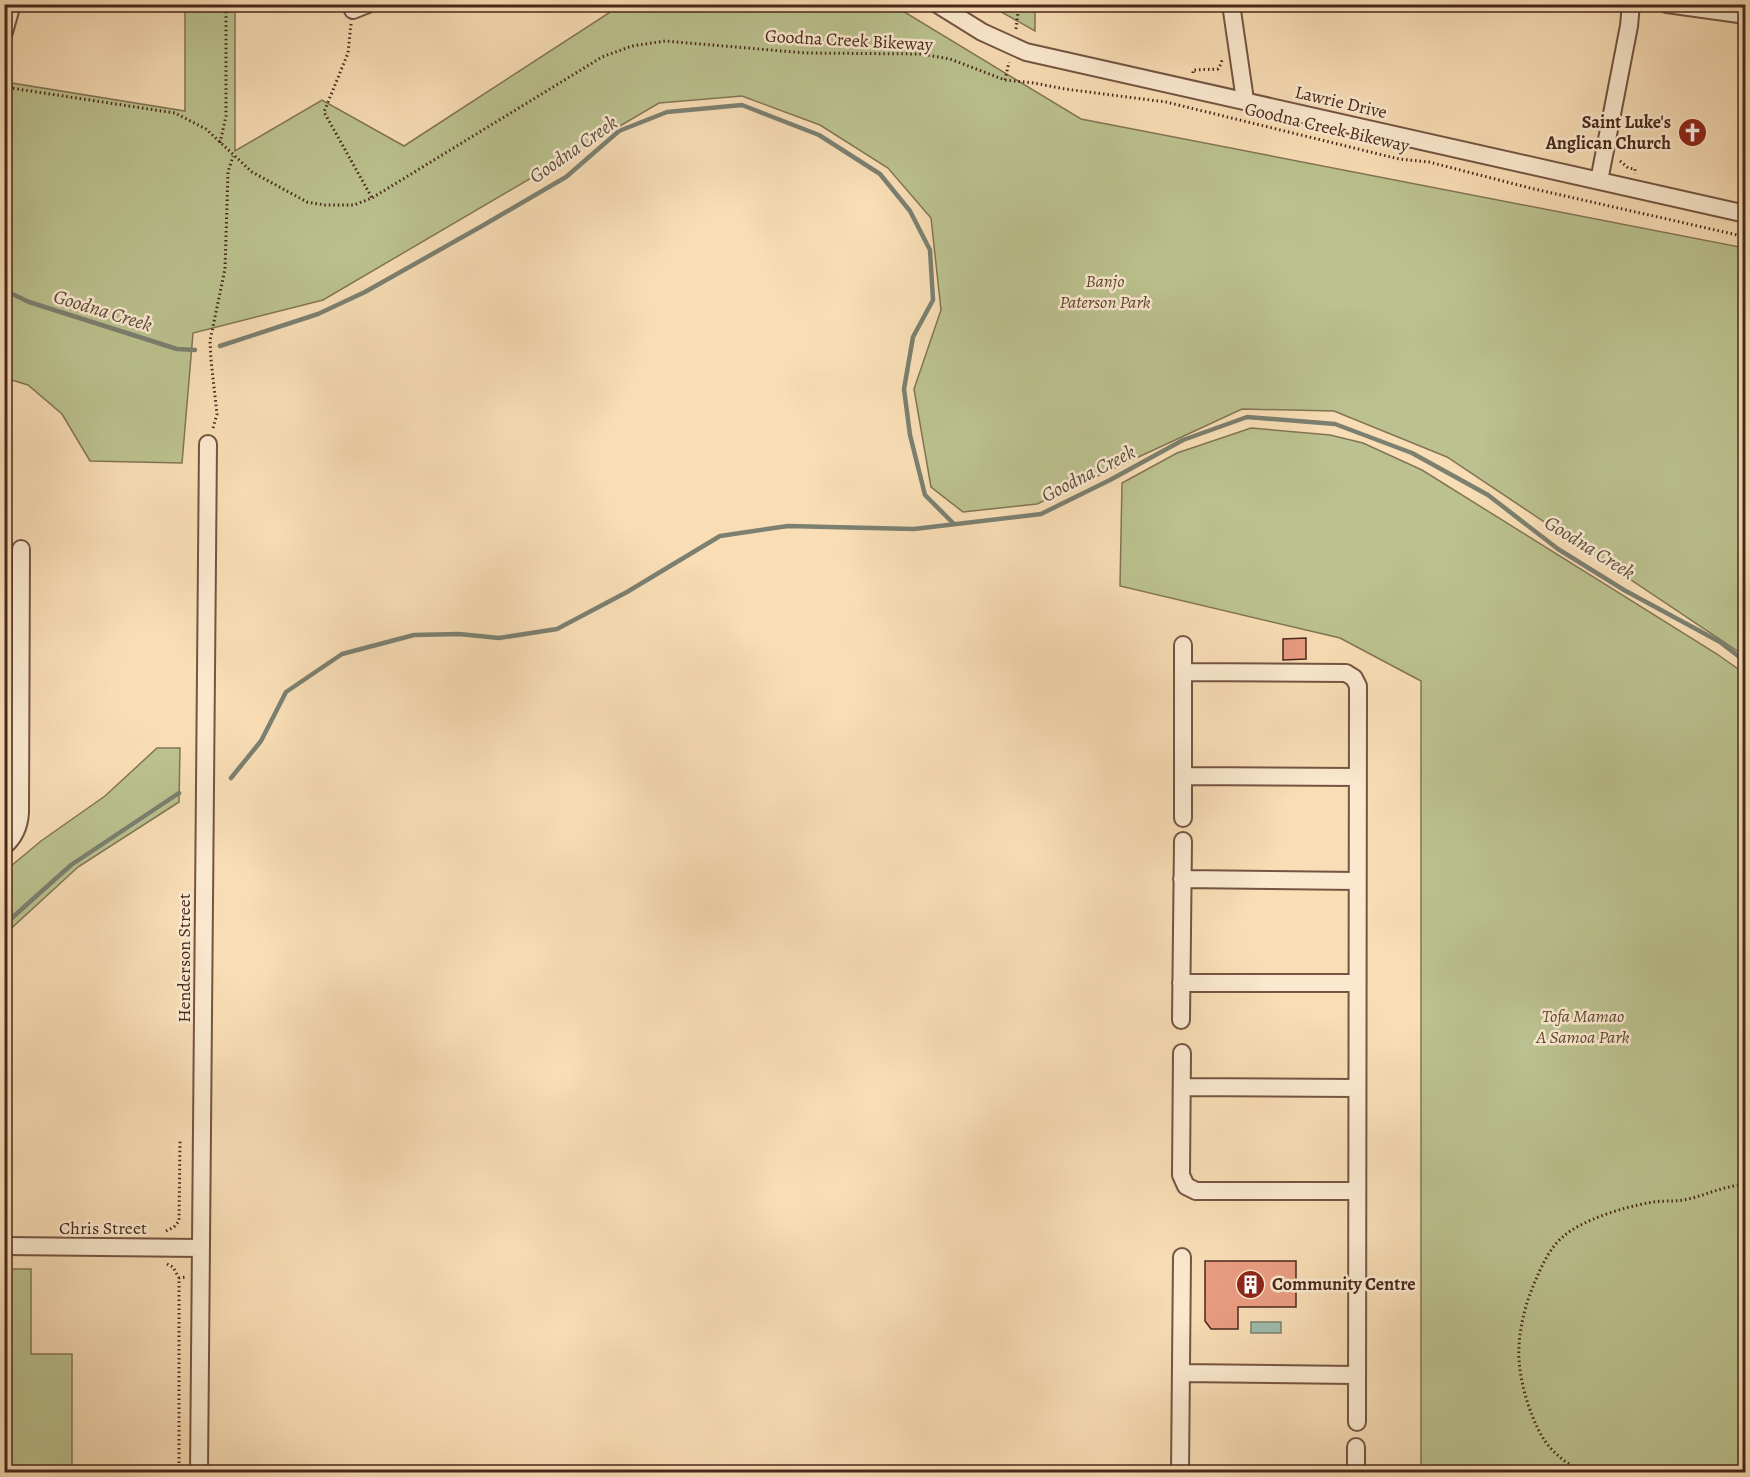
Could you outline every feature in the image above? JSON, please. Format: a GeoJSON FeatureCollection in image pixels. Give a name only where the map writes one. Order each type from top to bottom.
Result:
{"type":"FeatureCollection","features":[{"type":"Feature","properties":{"kind":"street"},"geometry":{"type":"LineString","coordinates":[[4,32],[12,4]]}},
{"type":"Feature","properties":{"kind":"street","name":"Lawrie Drive"},"geometry":{"type":"LineString","coordinates":[[937,4],[982,32],[1026,52],[1746,214]]}},
{"type":"Feature","properties":{"kind":"street"},"geometry":{"type":"LineString","coordinates":[[1231,4],[1245,100]]}},
{"type":"Feature","properties":{"kind":"street"},"geometry":{"type":"LineString","coordinates":[[1599,181],[1629,26],[1631,4]]}},
{"type":"Feature","properties":{"kind":"street"},"geometry":{"type":"LineString","coordinates":[[1666,4],[1746,15]]}},
{"type":"Feature","properties":{"kind":"street","name":"Henderson Street"},"geometry":{"type":"LineString","coordinates":[[199,1473],[208,444]]}},
{"type":"Feature","properties":{"kind":"street"},"geometry":{"type":"LineString","coordinates":[[4,846],[10,841],[19,825],[12,725],[21,549]]}},
{"type":"Feature","properties":{"kind":"street"},"geometry":{"type":"LineString","coordinates":[[1183,645],[1183,818]]}},
{"type":"Feature","properties":{"kind":"street"},"geometry":{"type":"LineString","coordinates":[[1183,672],[1346,673],[1358,686],[1357,1422]]}},
{"type":"Feature","properties":{"kind":"street"},"geometry":{"type":"LineString","coordinates":[[1183,776],[1358,777]]}},
{"type":"Feature","properties":{"kind":"street"},"geometry":{"type":"LineString","coordinates":[[1181,1020],[1183,841]]}},
{"type":"Feature","properties":{"kind":"street"},"geometry":{"type":"LineString","coordinates":[[1182,879],[1357,881]]}},
{"type":"Feature","properties":{"kind":"street"},"geometry":{"type":"LineString","coordinates":[[1181,983],[1356,983]]}},
{"type":"Feature","properties":{"kind":"street"},"geometry":{"type":"LineString","coordinates":[[1182,1053],[1181,1175],[1185,1186],[1196,1191],[1356,1191]]}},
{"type":"Feature","properties":{"kind":"street"},"geometry":{"type":"LineString","coordinates":[[1182,1087],[1357,1089]]}},
{"type":"Feature","properties":{"kind":"street","name":"Chris Street"},"geometry":{"type":"LineString","coordinates":[[4,1246],[201,1248]]}},
{"type":"Feature","properties":{"kind":"street"},"geometry":{"type":"LineString","coordinates":[[1180,1473],[1182,1257]]}},
{"type":"Feature","properties":{"kind":"street"},"geometry":{"type":"LineString","coordinates":[[1181,1373],[1356,1374]]}},
{"type":"Feature","properties":{"kind":"street"},"geometry":{"type":"LineString","coordinates":[[1356,1447],[1356,1473]]}},
{"type":"Feature","properties":{"kind":"path"},"geometry":{"type":"LineString","coordinates":[[220,143],[226,116],[226,4]]}},
{"type":"Feature","properties":{"kind":"path"},"geometry":{"type":"LineString","coordinates":[[1013,47],[1019,4]]}},
{"type":"Feature","properties":{"kind":"path"},"geometry":{"type":"LineString","coordinates":[[360,7],[348,52],[324,112],[372,198]]}},
{"type":"Feature","properties":{"kind":"path","name":"Goodna Creek Bikeway"},"geometry":{"type":"LineString","coordinates":[[4,87],[175,113],[206,129],[252,172],[307,202],[325,205],[354,205],[372,198],[602,57],[632,46],[665,41],[806,53],[922,54],[950,59],[1005,80],[1146,99],[1185,107],[1399,159],[1429,162],[1530,188],[1746,237]]}},
{"type":"Feature","properties":{"kind":"path"},"geometry":{"type":"LineString","coordinates":[[1185,107],[1193,70],[1218,69],[1222,60]]}},
{"type":"Feature","properties":{"kind":"path"},"geometry":{"type":"LineString","coordinates":[[208,444],[217,414],[210,342],[225,269],[228,172],[233,156]]}},
{"type":"Feature","properties":{"kind":"path"},"geometry":{"type":"LineString","coordinates":[[1617,157],[1628,168],[1635,169],[1632,188]]}},
{"type":"Feature","properties":{"kind":"path"},"geometry":{"type":"LineString","coordinates":[[1585,1473],[1574,1468],[1559,1456],[1544,1440],[1530,1411],[1521,1377],[1518,1349],[1522,1320],[1530,1291],[1542,1265],[1562,1237],[1580,1224],[1650,1202],[1683,1200],[1725,1187],[1746,1185]]}},
{"type":"Feature","properties":{"kind":"path"},"geometry":{"type":"LineString","coordinates":[[165,1264],[172,1267],[179,1278],[179,1473]]}},
{"type":"Feature","properties":{"kind":"path"},"geometry":{"type":"LineString","coordinates":[[179,1278],[200,1275]]}},
{"type":"Feature","properties":{"kind":"green space","name":"Banjo Paterson Park"},"geometry":{"type":"Polygon","coordinates":[[[185,5],[235,5],[235,151],[322,100],[404,146],[621,5],[893,5],[1081,119],[1745,248],[1745,656],[1447,457],[1334,411],[1242,409],[1037,504],[963,512],[931,487],[914,389],[941,310],[931,218],[888,168],[820,125],[742,96],[659,103],[323,300],[193,333],[182,463],[90,461],[62,414],[28,385],[5,378],[5,82],[185,111],[185,5]]]}},
{"type":"Feature","properties":{"kind":"green space"},"geometry":{"type":"Polygon","coordinates":[[[989,5],[1035,5],[1035,31],[989,5]]]}},
{"type":"Feature","properties":{"kind":"green space","name":"Tofa Mamao A Samoa Park"},"geometry":{"type":"Polygon","coordinates":[[[1251,428],[1330,435],[1363,443],[1422,470],[1717,654],[1745,674],[1745,1472],[1421,1472],[1421,681],[1340,638],[1120,586],[1122,483],[1177,453],[1251,428]]]}},
{"type":"Feature","properties":{"kind":"green space"},"geometry":{"type":"Polygon","coordinates":[[[157,748],[180,748],[179,802],[78,867],[5,934],[5,871],[41,841],[105,796],[157,748]]]}},
{"type":"Feature","properties":{"kind":"green space"},"geometry":{"type":"Polygon","coordinates":[[[5,1269],[31,1269],[31,1354],[72,1354],[72,1472],[5,1472],[5,1269]]]}},
{"type":"Feature","properties":{"kind":"shaded area"},"geometry":{"type":"Polygon","coordinates":[[[1251,1322],[1281,1322],[1281,1333],[1251,1333],[1251,1322]]]}},
{"type":"Feature","properties":{"kind":"building"},"geometry":{"type":"Polygon","coordinates":[[[1306,638],[1306,659],[1283,660],[1283,639],[1306,638]]]}},
{"type":"Feature","properties":{"kind":"building","name":"Community Centre"},"geometry":{"type":"Polygon","coordinates":[[[1205,1261],[1296,1261],[1296,1307],[1238,1307],[1238,1329],[1211,1329],[1205,1321],[1205,1261]]]}},
{"type":"Feature","properties":{"kind":"waterway","name":"Goodna Creek"},"geometry":{"type":"LineString","coordinates":[[220,346],[318,314],[365,292],[566,177],[619,131],[667,112],[742,105],[819,135],[880,174],[910,211],[930,250],[933,300],[913,337],[904,389],[910,435],[925,495],[954,524]]}},
{"type":"Feature","properties":{"kind":"waterway","name":"Goodna Creek"},"geometry":{"type":"LineString","coordinates":[[4,290],[29,302],[177,349],[195,350]]}},
{"type":"Feature","properties":{"kind":"waterway","name":"Goodna Creek"},"geometry":{"type":"LineString","coordinates":[[231,778],[261,741],[286,692],[342,654],[414,635],[459,634],[499,638],[557,629],[627,592],[720,536],[788,526],[914,529],[1041,514],[1183,440],[1247,417],[1335,424],[1412,453],[1488,495],[1558,549],[1624,590],[1720,642],[1746,662]]}},
{"type":"Feature","properties":{"kind":"waterway"},"geometry":{"type":"LineString","coordinates":[[4,925],[71,865],[179,793]]}},
{"type":"Feature","properties":{"kind":"place","name":"Saint Luke's Anglican Church"},"geometry":{"type":"Point","coordinates":[1692,132]}},
{"type":"Feature","properties":{"kind":"place","name":"Community Centre"},"geometry":{"type":"Point","coordinates":[1251,1284]}}]}
